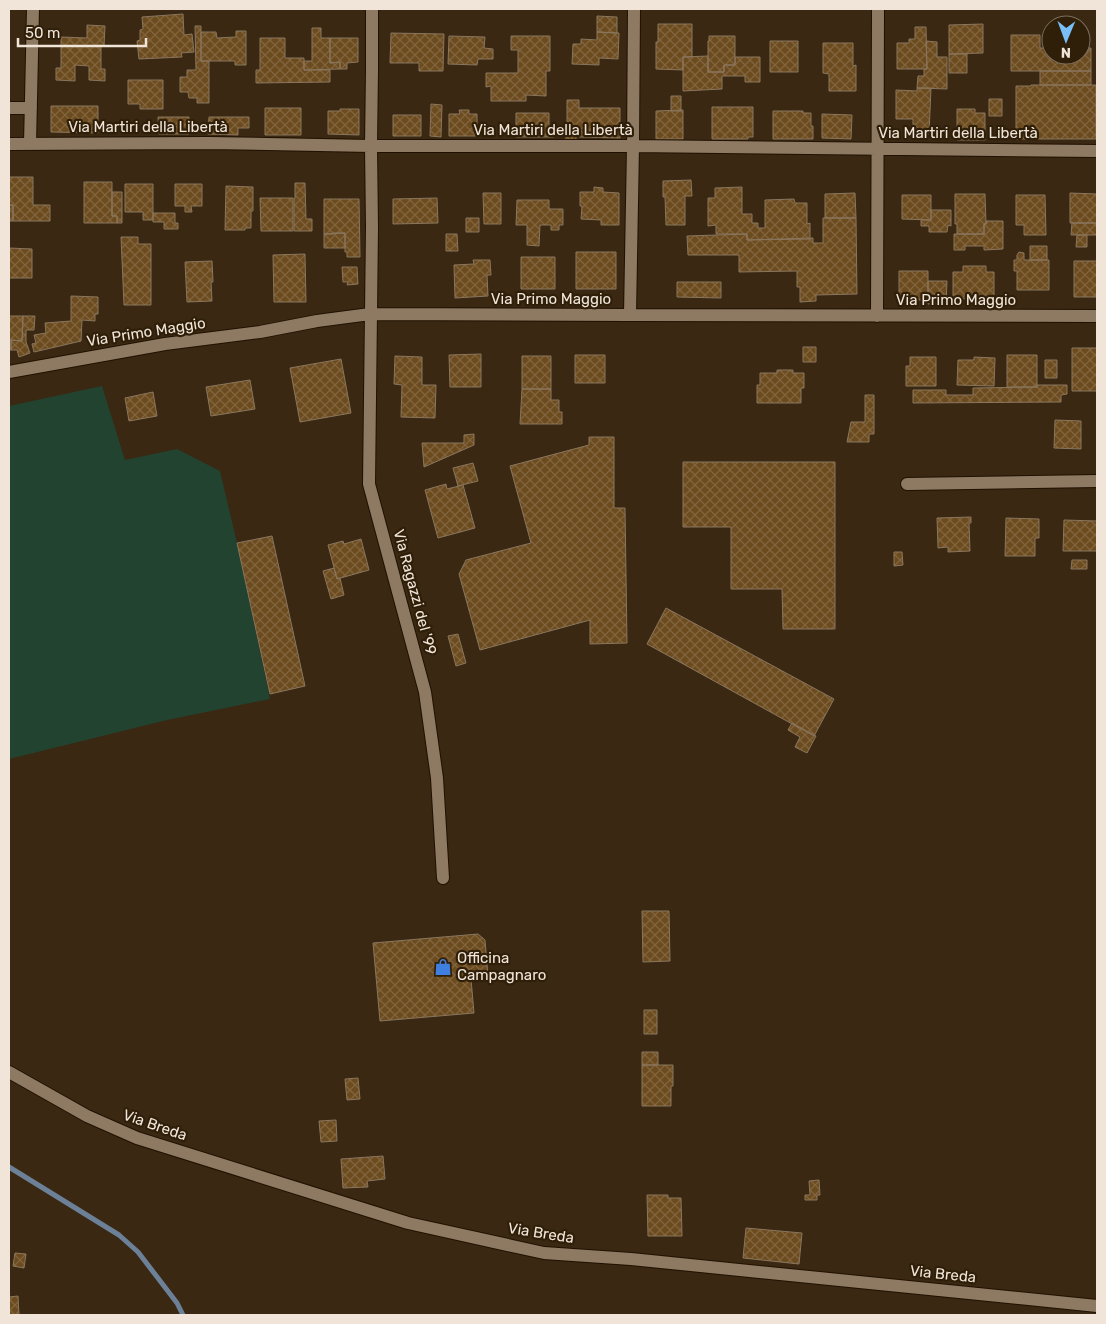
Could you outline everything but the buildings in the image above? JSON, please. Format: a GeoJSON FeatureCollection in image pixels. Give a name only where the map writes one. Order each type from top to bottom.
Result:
{"type":"FeatureCollection","features":[{"type":"Feature","properties":{"kind":"street"},"geometry":{"type":"LineString","coordinates":[[30,144],[33,9]]}},
{"type":"Feature","properties":{"kind":"street","name":"Via Ragazzi del '99"},"geometry":{"type":"LineString","coordinates":[[372,9],[369,484],[425,692],[437,778],[444,878]]}},
{"type":"Feature","properties":{"kind":"street"},"geometry":{"type":"LineString","coordinates":[[630,316],[634,9]]}},
{"type":"Feature","properties":{"kind":"street"},"geometry":{"type":"LineString","coordinates":[[877,316],[878,9]]}},
{"type":"Feature","properties":{"kind":"street"},"geometry":{"type":"LineString","coordinates":[[9,108],[31,108]]}},
{"type":"Feature","properties":{"kind":"street","name":"Via Martiri della Libertà"},"geometry":{"type":"LineString","coordinates":[[9,144],[209,143],[371,146],[633,146],[1097,151]]}},
{"type":"Feature","properties":{"kind":"street","name":"Via Primo Maggio"},"geometry":{"type":"LineString","coordinates":[[9,372],[165,344],[260,332],[317,321],[370,314],[1097,316]]}},
{"type":"Feature","properties":{"kind":"street"},"geometry":{"type":"LineString","coordinates":[[907,484],[1097,481]]}},
{"type":"Feature","properties":{"kind":"street","name":"Via Breda"},"geometry":{"type":"LineString","coordinates":[[9,1072],[87,1116],[137,1138],[408,1223],[544,1253],[631,1258],[1097,1306]]}},
{"type":"Feature","properties":{"kind":"green space"},"geometry":{"type":"Polygon","coordinates":[[[102,386],[125,460],[177,449],[220,471],[270,699],[167,720],[9,759],[9,406],[102,386]]]}},
{"type":"Feature","properties":{"kind":"waterway"},"geometry":{"type":"LineString","coordinates":[[9,1167],[119,1235],[138,1252],[177,1303],[183,1315]]}},
{"type":"Feature","properties":{"kind":"place","name":"Officina Campagnaro"},"geometry":{"type":"Point","coordinates":[443,967]}}]}
